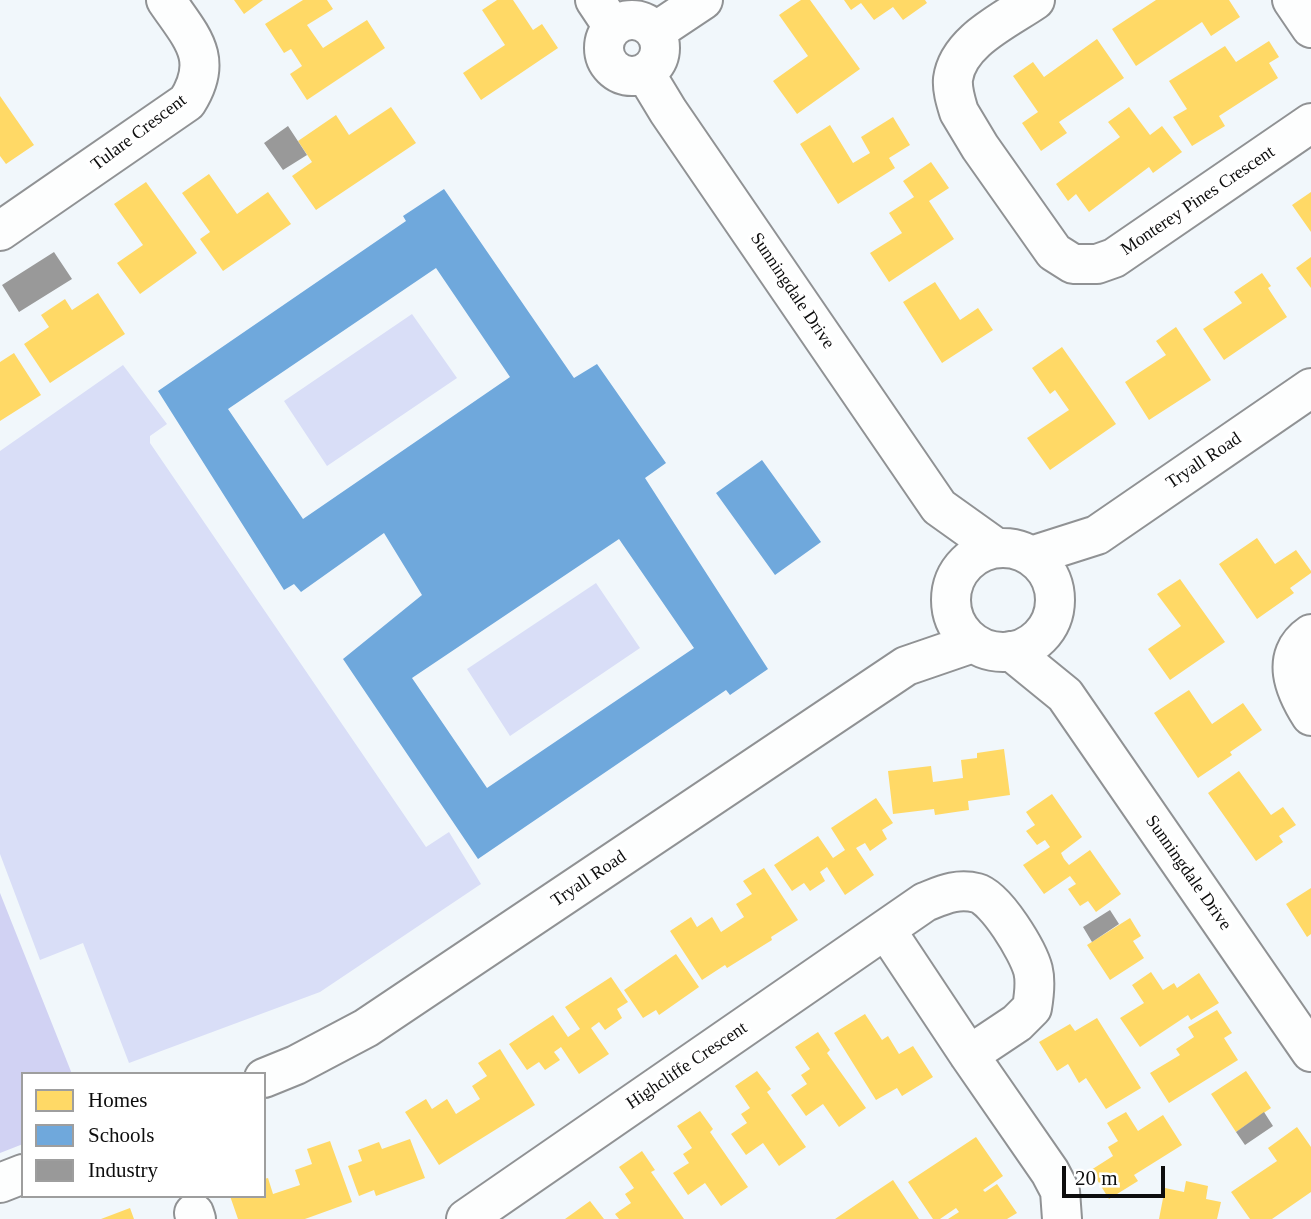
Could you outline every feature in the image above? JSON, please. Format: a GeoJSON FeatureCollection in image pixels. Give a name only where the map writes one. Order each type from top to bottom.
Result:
{"type":"FeatureCollection","features":[{"type":"Feature","properties":{"kind":"street","name":"Tulare Crescent"},"geometry":{"type":"LineString","coordinates":[[0,231],[187,102],[200,74],[199,50],[166,0]]}},
{"type":"Feature","properties":{"kind":"street"},"geometry":{"type":"LineString","coordinates":[[656,32],[703,0]]}},
{"type":"Feature","properties":{"kind":"street"},"geometry":{"type":"LineString","coordinates":[[1292,0],[1311,28]]}},
{"type":"Feature","properties":{"kind":"street","name":"Monterey Pines Crescent"},"geometry":{"type":"LineString","coordinates":[[1025,3],[975,41],[960,57],[953,79],[954,93],[959,112],[1035,226],[1054,252],[1073,264],[1097,264],[1114,258],[1311,123]]}},
{"type":"Feature","properties":{"kind":"street"},"geometry":{"type":"LineString","coordinates":[[604,14],[621,22],[640,21],[656,32],[660,55],[645,73],[624,75],[614,70],[607,61],[604,49],[604,14]]}},
{"type":"Feature","properties":{"kind":"street","name":"Sunningdale Drive"},"geometry":{"type":"LineString","coordinates":[[645,73],[668,111],[939,508],[1013,552]]}},
{"type":"Feature","properties":{"kind":"street","name":"Tryall Road"},"geometry":{"type":"LineString","coordinates":[[1013,552],[1097,535],[1311,388]]}},
{"type":"Feature","properties":{"kind":"street","name":"Sunningdale Drive"},"geometry":{"type":"LineString","coordinates":[[939,508],[952,592]]}},
{"type":"Feature","properties":{"kind":"street","name":"Tryall Road"},"geometry":{"type":"LineString","coordinates":[[1053,610],[1097,535]]}},
{"type":"Feature","properties":{"kind":"street"},"geometry":{"type":"LineString","coordinates":[[1013,552],[1048,574],[1055,592],[1053,610],[1045,631],[1024,648],[1011,651],[991,651],[973,643],[957,627],[952,592],[970,558],[1013,552]]}},
{"type":"Feature","properties":{"kind":"street","name":"Tryall Road"},"geometry":{"type":"LineString","coordinates":[[906,666],[952,592]]}},
{"type":"Feature","properties":{"kind":"street","name":"Sunningdale Drive"},"geometry":{"type":"LineString","coordinates":[[1053,610],[1065,695]]}},
{"type":"Feature","properties":{"kind":"street"},"geometry":{"type":"LineString","coordinates":[[1311,634],[1297,651],[1293,665],[1293,681],[1311,716]]}},
{"type":"Feature","properties":{"kind":"street","name":"Tryall Road"},"geometry":{"type":"LineString","coordinates":[[266,1077],[296,1065],[366,1028],[906,666],[973,643]]}},
{"type":"Feature","properties":{"kind":"street","name":"Sunningdale Drive"},"geometry":{"type":"LineString","coordinates":[[1011,651],[1065,695],[1311,1052]]}},
{"type":"Feature","properties":{"kind":"street","name":"Highcliffe Crescent"},"geometry":{"type":"LineString","coordinates":[[484,1214],[925,902],[954,890],[980,893],[996,908],[1024,949],[1034,972],[1032,1008],[1017,1023],[969,1055]]}},
{"type":"Feature","properties":{"kind":"street"},"geometry":{"type":"LineString","coordinates":[[886,930],[969,1055],[1051,1171],[1060,1191],[1062,1219]]}},
{"type":"Feature","properties":{"kind":"street"},"geometry":{"type":"LineString","coordinates":[[0,1183],[21,1175]]}},
{"type":"Feature","properties":{"kind":"shaded area"},"geometry":{"type":"Polygon","coordinates":[[[412,314],[457,378],[327,466],[284,401],[412,314]]]}},
{"type":"Feature","properties":{"kind":"shaded area"},"geometry":{"type":"Polygon","coordinates":[[[123,365],[167,424],[150,436],[150,443],[426,847],[449,832],[481,884],[320,992],[129,1063],[83,943],[40,960],[0,854],[0,451],[123,365]]]}},
{"type":"Feature","properties":{"kind":"shaded area"},"geometry":{"type":"Polygon","coordinates":[[[596,583],[640,648],[510,736],[467,669],[596,583]]]}},
{"type":"Feature","properties":{"kind":"shaded area"},"geometry":{"type":"Polygon","coordinates":[[[0,893],[71,1072],[21,1072],[21,1145],[0,1153],[0,893]]]}},
{"type":"Feature","properties":{"kind":"building: Homes"},"geometry":{"type":"Polygon","coordinates":[[[234,0],[263,0],[244,14],[234,0]]]}},
{"type":"Feature","properties":{"kind":"building: Homes"},"geometry":{"type":"Polygon","coordinates":[[[303,0],[327,0],[333,9],[307,25],[323,48],[367,20],[385,48],[307,100],[290,74],[302,66],[291,49],[284,53],[265,24],[303,0]]]}},
{"type":"Feature","properties":{"kind":"building: Homes"},"geometry":{"type":"Polygon","coordinates":[[[497,0],[513,0],[533,30],[542,24],[558,48],[481,100],[463,73],[505,45],[482,10],[497,0]]]}},
{"type":"Feature","properties":{"kind":"building: Homes"},"geometry":{"type":"Polygon","coordinates":[[[801,0],[810,0],[860,69],[797,114],[773,81],[808,56],[779,15],[801,0]]]}},
{"type":"Feature","properties":{"kind":"building: Homes"},"geometry":{"type":"Polygon","coordinates":[[[844,0],[925,0],[927,3],[903,20],[893,7],[874,20],[861,3],[851,10],[844,0]]]}},
{"type":"Feature","properties":{"kind":"building: Homes"},"geometry":{"type":"Polygon","coordinates":[[[1156,0],[1229,0],[1240,17],[1211,36],[1202,22],[1136,66],[1112,29],[1156,0]]]}},
{"type":"Feature","properties":{"kind":"building: Homes"},"geometry":{"type":"Polygon","coordinates":[[[1097,39],[1124,78],[1059,122],[1067,133],[1041,151],[1022,123],[1038,112],[1013,76],[1033,62],[1044,77],[1097,39]]]}},
{"type":"Feature","properties":{"kind":"building: Homes"},"geometry":{"type":"Polygon","coordinates":[[[1269,41],[1279,57],[1269,63],[1278,78],[1219,116],[1225,126],[1192,146],[1173,117],[1187,109],[1169,81],[1225,46],[1236,62],[1269,41]]]}},
{"type":"Feature","properties":{"kind":"building: Homes"},"geometry":{"type":"Polygon","coordinates":[[[0,96],[34,145],[6,164],[0,156],[0,96]]]}},
{"type":"Feature","properties":{"kind":"building: Homes"},"geometry":{"type":"Polygon","coordinates":[[[391,107],[416,143],[316,210],[292,176],[312,162],[298,141],[336,115],[349,135],[391,107]]]}},
{"type":"Feature","properties":{"kind":"building: Homes"},"geometry":{"type":"Polygon","coordinates":[[[1129,107],[1150,135],[1162,126],[1182,152],[1153,173],[1149,167],[1089,212],[1076,194],[1068,201],[1056,184],[1120,137],[1108,122],[1129,107]]]}},
{"type":"Feature","properties":{"kind":"building: Homes"},"geometry":{"type":"Polygon","coordinates":[[[893,117],[910,145],[889,158],[895,168],[838,204],[800,144],[830,125],[853,163],[870,153],[861,137],[893,117]]]}},
{"type":"Feature","properties":{"kind":"building: Homes"},"geometry":{"type":"Polygon","coordinates":[[[931,162],[949,188],[929,201],[954,239],[889,282],[870,253],[902,233],[889,213],[914,197],[903,181],[931,162]]]}},
{"type":"Feature","properties":{"kind":"building: Homes"},"geometry":{"type":"Polygon","coordinates":[[[209,174],[237,214],[268,192],[291,224],[223,271],[200,239],[210,232],[182,193],[209,174]]]}},
{"type":"Feature","properties":{"kind":"building: Homes"},"geometry":{"type":"Polygon","coordinates":[[[146,182],[197,253],[140,294],[117,263],[143,245],[114,204],[146,182]]]}},
{"type":"Feature","properties":{"kind":"building: Homes"},"geometry":{"type":"Polygon","coordinates":[[[1311,192],[1311,232],[1292,205],[1311,192]]]}},
{"type":"Feature","properties":{"kind":"building: Homes"},"geometry":{"type":"Polygon","coordinates":[[[1311,257],[1311,288],[1296,268],[1311,257]]]}},
{"type":"Feature","properties":{"kind":"building: Homes"},"geometry":{"type":"Polygon","coordinates":[[[1262,273],[1271,286],[1268,288],[1287,317],[1224,360],[1203,329],[1242,303],[1234,292],[1262,273]]]}},
{"type":"Feature","properties":{"kind":"building: Homes"},"geometry":{"type":"Polygon","coordinates":[[[935,282],[960,320],[978,308],[993,330],[942,363],[903,302],[935,282]]]}},
{"type":"Feature","properties":{"kind":"building: Homes"},"geometry":{"type":"Polygon","coordinates":[[[98,293],[125,334],[50,383],[24,344],[49,327],[41,315],[65,299],[72,310],[98,293]]]}},
{"type":"Feature","properties":{"kind":"building: Homes"},"geometry":{"type":"Polygon","coordinates":[[[1176,327],[1211,380],[1149,420],[1125,382],[1166,355],[1156,341],[1176,327]]]}},
{"type":"Feature","properties":{"kind":"building: Homes"},"geometry":{"type":"Polygon","coordinates":[[[1062,347],[1116,424],[1050,470],[1027,438],[1069,410],[1055,390],[1050,394],[1032,368],[1062,347]]]}},
{"type":"Feature","properties":{"kind":"building: Homes"},"geometry":{"type":"Polygon","coordinates":[[[14,353],[41,395],[0,421],[0,362],[14,353]]]}},
{"type":"Feature","properties":{"kind":"building: Homes"},"geometry":{"type":"Polygon","coordinates":[[[1257,538],[1275,564],[1296,550],[1311,573],[1290,588],[1294,593],[1257,619],[1219,564],[1257,538]]]}},
{"type":"Feature","properties":{"kind":"building: Homes"},"geometry":{"type":"Polygon","coordinates":[[[1180,579],[1225,642],[1170,680],[1148,649],[1181,626],[1157,594],[1180,579]]]}},
{"type":"Feature","properties":{"kind":"building: Homes"},"geometry":{"type":"Polygon","coordinates":[[[1189,690],[1212,724],[1243,703],[1262,730],[1198,778],[1154,713],[1189,690]]]}},
{"type":"Feature","properties":{"kind":"building: Homes"},"geometry":{"type":"Polygon","coordinates":[[[1004,749],[1010,795],[968,801],[969,810],[935,815],[934,809],[893,814],[888,771],[931,766],[933,782],[963,778],[961,760],[977,758],[977,753],[1004,749]]]}},
{"type":"Feature","properties":{"kind":"building: Homes"},"geometry":{"type":"Polygon","coordinates":[[[1239,771],[1271,815],[1283,807],[1296,825],[1279,836],[1283,842],[1256,861],[1208,793],[1239,771]]]}},
{"type":"Feature","properties":{"kind":"building: Homes"},"geometry":{"type":"Polygon","coordinates":[[[1052,794],[1082,837],[1061,853],[1064,859],[1069,865],[1090,850],[1121,894],[1096,912],[1088,901],[1080,906],[1068,889],[1076,884],[1070,876],[1044,894],[1023,865],[1050,847],[1045,840],[1037,845],[1026,831],[1035,825],[1026,812],[1052,794]]]}},
{"type":"Feature","properties":{"kind":"building: Homes"},"geometry":{"type":"Polygon","coordinates":[[[876,798],[893,823],[882,830],[887,839],[870,851],[865,843],[856,848],[874,875],[845,895],[827,867],[820,872],[825,881],[810,891],[804,883],[792,891],[774,865],[818,836],[833,858],[845,850],[831,828],[876,798]]]}},
{"type":"Feature","properties":{"kind":"building: Homes"},"geometry":{"type":"Polygon","coordinates":[[[764,868],[798,920],[771,937],[772,940],[702,980],[670,931],[691,917],[697,927],[712,917],[721,932],[744,917],[736,904],[752,894],[743,881],[764,868]]]}},
{"type":"Feature","properties":{"kind":"building: Homes"},"geometry":{"type":"Polygon","coordinates":[[[1311,888],[1311,934],[1307,937],[1286,904],[1311,888]]]}},
{"type":"Feature","properties":{"kind":"building: Homes"},"geometry":{"type":"Polygon","coordinates":[[[1130,918],[1141,936],[1133,941],[1144,958],[1110,980],[1087,945],[1130,918]]]}},
{"type":"Feature","properties":{"kind":"building: Homes"},"geometry":{"type":"Polygon","coordinates":[[[676,954],[699,987],[659,1015],[656,1010],[643,1018],[624,990],[676,954]]]}},
{"type":"Feature","properties":{"kind":"building: Homes"},"geometry":{"type":"Polygon","coordinates":[[[1151,972],[1163,990],[1174,983],[1177,988],[1199,973],[1219,1003],[1191,1020],[1188,1015],[1140,1047],[1120,1018],[1144,1003],[1132,985],[1151,972]]]}},
{"type":"Feature","properties":{"kind":"building: Homes"},"geometry":{"type":"Polygon","coordinates":[[[611,977],[628,1002],[617,1009],[622,1018],[605,1030],[599,1022],[591,1028],[609,1054],[579,1074],[561,1047],[554,1052],[560,1060],[545,1070],[539,1062],[527,1070],[509,1044],[553,1015],[568,1037],[580,1029],[565,1007],[611,977]]]}},
{"type":"Feature","properties":{"kind":"building: Homes"},"geometry":{"type":"Polygon","coordinates":[[[1217,1010],[1232,1033],[1224,1038],[1238,1060],[1169,1103],[1150,1073],[1180,1055],[1176,1049],[1194,1037],[1188,1027],[1217,1010]]]}},
{"type":"Feature","properties":{"kind":"building: Homes"},"geometry":{"type":"Polygon","coordinates":[[[865,1014],[882,1040],[888,1036],[899,1054],[913,1046],[933,1077],[902,1096],[897,1088],[876,1100],[834,1033],[865,1014]]]}},
{"type":"Feature","properties":{"kind":"building: Homes"},"geometry":{"type":"Polygon","coordinates":[[[1097,1018],[1141,1088],[1106,1109],[1086,1078],[1079,1083],[1068,1064],[1057,1071],[1039,1042],[1070,1024],[1075,1031],[1097,1018]]]}},
{"type":"Feature","properties":{"kind":"building: Homes"},"geometry":{"type":"Polygon","coordinates":[[[818,1032],[830,1050],[827,1053],[866,1108],[839,1127],[823,1104],[806,1116],[791,1095],[807,1084],[801,1075],[810,1069],[795,1047],[818,1032]]]}},
{"type":"Feature","properties":{"kind":"building: Homes"},"geometry":{"type":"Polygon","coordinates":[[[500,1049],[535,1105],[439,1165],[405,1112],[426,1099],[432,1109],[447,1099],[456,1114],[480,1099],[472,1086],[487,1076],[478,1063],[500,1049]]]}},
{"type":"Feature","properties":{"kind":"building: Homes"},"geometry":{"type":"Polygon","coordinates":[[[757,1071],[771,1089],[767,1092],[806,1147],[779,1166],[763,1143],[746,1155],[731,1134],[747,1123],[741,1114],[750,1108],[735,1086],[757,1071]]]}},
{"type":"Feature","properties":{"kind":"building: Homes"},"geometry":{"type":"Polygon","coordinates":[[[1246,1071],[1271,1108],[1236,1132],[1211,1094],[1246,1071]]]}},
{"type":"Feature","properties":{"kind":"building: Homes"},"geometry":{"type":"Polygon","coordinates":[[[700,1111],[713,1129],[710,1132],[748,1187],[721,1206],[705,1183],[688,1195],[673,1173],[689,1163],[683,1154],[692,1148],[677,1126],[700,1111]]]}},
{"type":"Feature","properties":{"kind":"building: Homes"},"geometry":{"type":"Polygon","coordinates":[[[1126,1112],[1138,1131],[1163,1115],[1182,1145],[1134,1175],[1138,1181],[1109,1199],[1091,1170],[1113,1156],[1108,1147],[1118,1141],[1107,1123],[1126,1112]]]}},
{"type":"Feature","properties":{"kind":"building: Homes"},"geometry":{"type":"Polygon","coordinates":[[[1297,1127],[1311,1147],[1311,1192],[1272,1219],[1250,1219],[1231,1192],[1277,1161],[1268,1148],[1297,1127]]]}},
{"type":"Feature","properties":{"kind":"building: Homes"},"geometry":{"type":"Polygon","coordinates":[[[976,1137],[1003,1176],[983,1190],[985,1192],[997,1184],[1017,1213],[1007,1219],[948,1219],[959,1212],[956,1208],[940,1219],[933,1219],[908,1182],[976,1137]]]}},
{"type":"Feature","properties":{"kind":"building: Homes"},"geometry":{"type":"Polygon","coordinates":[[[410,1139],[425,1178],[376,1196],[374,1190],[359,1196],[348,1166],[362,1161],[358,1150],[379,1142],[382,1149],[410,1139]]]}},
{"type":"Feature","properties":{"kind":"building: Homes"},"geometry":{"type":"Polygon","coordinates":[[[330,1141],[352,1202],[305,1219],[238,1219],[231,1198],[266,1198],[266,1178],[273,1194],[300,1185],[295,1170],[312,1164],[307,1149],[330,1141]]]}},
{"type":"Feature","properties":{"kind":"building: Homes"},"geometry":{"type":"Polygon","coordinates":[[[642,1151],[655,1170],[651,1172],[684,1219],[619,1219],[615,1214],[631,1203],[625,1194],[634,1188],[619,1167],[642,1151]]]}},
{"type":"Feature","properties":{"kind":"building: Homes"},"geometry":{"type":"Polygon","coordinates":[[[893,1180],[919,1219],[835,1219],[860,1202],[893,1180]]]}},
{"type":"Feature","properties":{"kind":"building: Homes"},"geometry":{"type":"Polygon","coordinates":[[[1186,1181],[1208,1186],[1206,1199],[1221,1202],[1217,1219],[1159,1219],[1165,1188],[1184,1192],[1186,1181]]]}},
{"type":"Feature","properties":{"kind":"building: Homes"},"geometry":{"type":"Polygon","coordinates":[[[590,1201],[604,1219],[565,1219],[590,1201]]]}},
{"type":"Feature","properties":{"kind":"building: Homes"},"geometry":{"type":"Polygon","coordinates":[[[130,1208],[134,1219],[101,1219],[130,1208]]]}},
{"type":"Feature","properties":{"kind":"building: Schools"},"geometry":{"type":"Polygon","coordinates":[[[444,189],[574,378],[597,364],[666,463],[645,478],[768,669],[730,695],[726,690],[478,859],[343,659],[422,595],[384,533],[301,592],[294,584],[284,590],[158,391],[406,221],[403,216],[444,189]],[[436,268],[228,409],[303,519],[510,377],[436,268]],[[619,539],[412,678],[487,788],[694,648],[619,539]]]}},
{"type":"Feature","properties":{"kind":"building: Schools"},"geometry":{"type":"Polygon","coordinates":[[[762,460],[821,542],[775,575],[716,493],[762,460]]]}},
{"type":"Feature","properties":{"kind":"building: Industry"},"geometry":{"type":"Polygon","coordinates":[[[288,126],[307,155],[283,170],[264,143],[288,126]]]}},
{"type":"Feature","properties":{"kind":"building: Industry"},"geometry":{"type":"Polygon","coordinates":[[[54,252],[72,279],[19,312],[2,285],[54,252]]]}},
{"type":"Feature","properties":{"kind":"building: Industry"},"geometry":{"type":"Polygon","coordinates":[[[1110,910],[1119,924],[1092,942],[1083,927],[1110,910]]]}},
{"type":"Feature","properties":{"kind":"building: Industry"},"geometry":{"type":"Polygon","coordinates":[[[1264,1112],[1273,1126],[1245,1145],[1236,1132],[1264,1112]]]}}]}
